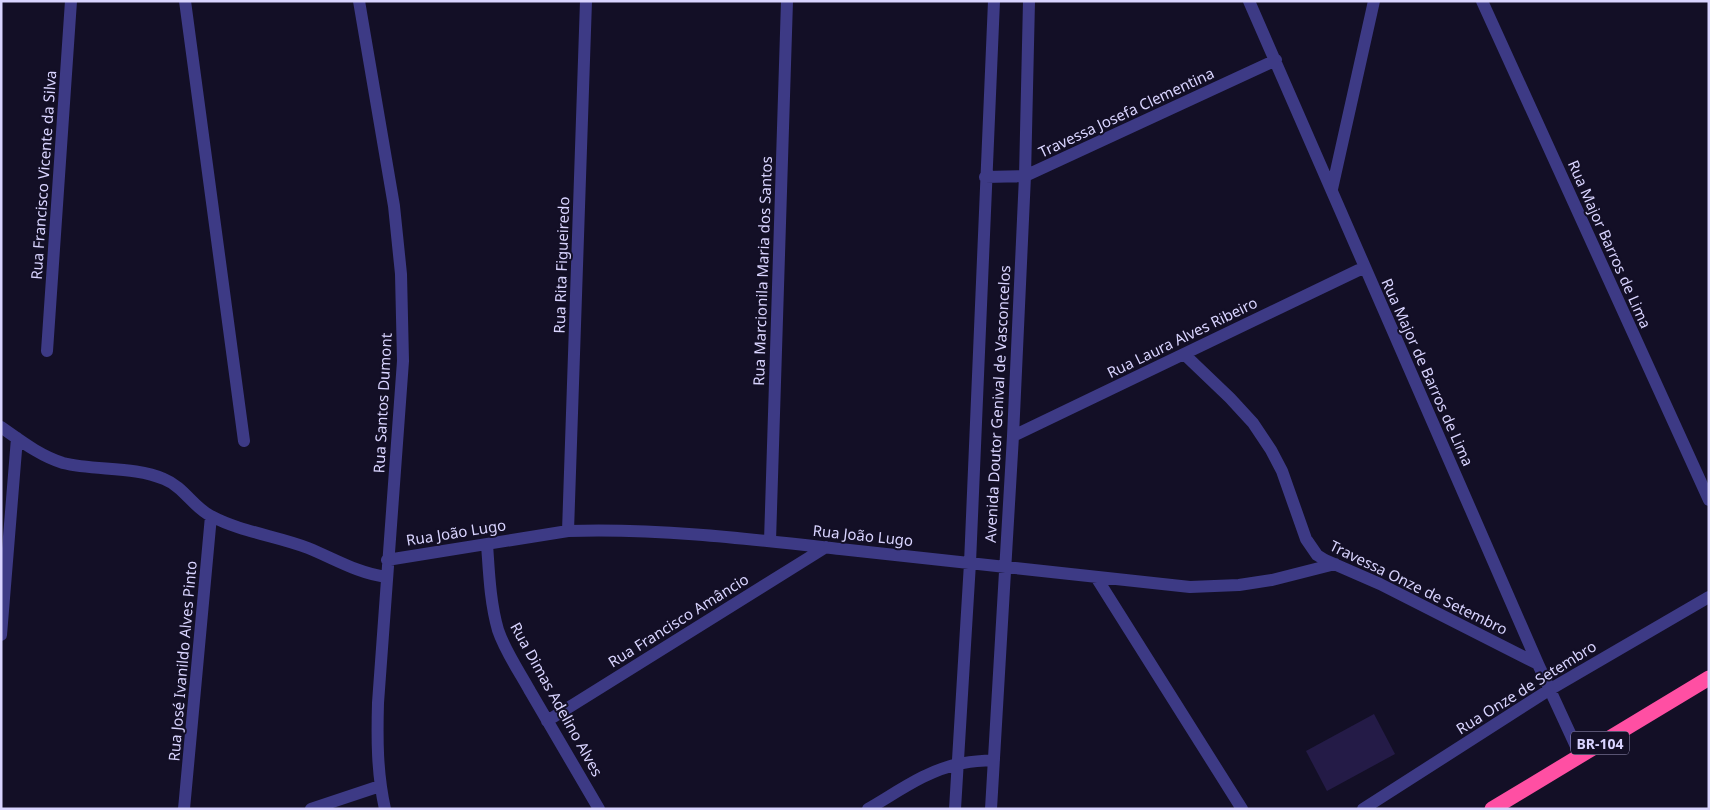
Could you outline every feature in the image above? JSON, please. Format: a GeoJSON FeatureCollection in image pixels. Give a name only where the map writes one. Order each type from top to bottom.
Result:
{"type":"FeatureCollection","features":[{"type":"Feature","properties":{"kind":"highway","name":"BR-104"},"geometry":{"type":"LineString","coordinates":[[1492,809],[1709,678]]}},
{"type":"Feature","properties":{"kind":"street","name":"Rua Francisco Vicente da Silva"},"geometry":{"type":"LineString","coordinates":[[47,351],[71,1]]}},
{"type":"Feature","properties":{"kind":"street"},"geometry":{"type":"LineString","coordinates":[[186,1],[244,441]]}},
{"type":"Feature","properties":{"kind":"street","name":"Rua Santos Dumont"},"geometry":{"type":"LineString","coordinates":[[359,1],[394,206],[401,274],[403,361],[378,703],[377,750],[380,786],[385,809]]}},
{"type":"Feature","properties":{"kind":"street","name":"Rua Rita Figueiredo"},"geometry":{"type":"LineString","coordinates":[[568,531],[586,1]]}},
{"type":"Feature","properties":{"kind":"street","name":"Rua Marcionila Maria dos Santos"},"geometry":{"type":"LineString","coordinates":[[770,541],[787,1]]}},
{"type":"Feature","properties":{"kind":"street","name":"Avenida Doutor Genival de Vasconcelos"},"geometry":{"type":"LineString","coordinates":[[955,809],[970,563],[994,1]]}},
{"type":"Feature","properties":{"kind":"street","name":"Avenida Doutor Genival de Vasconcelos"},"geometry":{"type":"LineString","coordinates":[[991,809],[1013,436],[1025,176],[1029,1]]}},
{"type":"Feature","properties":{"kind":"street","name":"Rua Major de Barros de Lima"},"geometry":{"type":"LineString","coordinates":[[1250,1],[1549,690],[1580,755]]}},
{"type":"Feature","properties":{"kind":"street"},"geometry":{"type":"LineString","coordinates":[[1332,189],[1374,1]]}},
{"type":"Feature","properties":{"kind":"street","name":"Rua Major Barros de Lima"},"geometry":{"type":"LineString","coordinates":[[1482,1],[1709,500]]}},
{"type":"Feature","properties":{"kind":"street","name":"Travessa Josefa Clementina"},"geometry":{"type":"LineString","coordinates":[[986,177],[1025,176],[1276,60]]}},
{"type":"Feature","properties":{"kind":"street","name":"Rua Laura Alves Ribeiro"},"geometry":{"type":"LineString","coordinates":[[1013,436],[1365,267]]}},
{"type":"Feature","properties":{"kind":"street","name":"Travessa Onze de Setembro"},"geometry":{"type":"LineString","coordinates":[[1184,354],[1253,423],[1271,450],[1282,471],[1308,543],[1317,555],[1380,584],[1538,664]]}},
{"type":"Feature","properties":{"kind":"street"},"geometry":{"type":"LineString","coordinates":[[1,427],[47,457],[64,463],[147,474],[165,480],[182,491],[194,504],[211,516],[308,548],[365,573],[386,577]]}},
{"type":"Feature","properties":{"kind":"street"},"geometry":{"type":"LineString","coordinates":[[1,635],[17,438]]}},
{"type":"Feature","properties":{"kind":"street","name":"Rua José Ivanildo Alves Pinto"},"geometry":{"type":"LineString","coordinates":[[184,809],[211,516]]}},
{"type":"Feature","properties":{"kind":"street","name":"Rua João Lugo"},"geometry":{"type":"LineString","coordinates":[[387,560],[568,531],[641,531],[770,541],[1190,587],[1239,586],[1272,580],[1335,564]]}},
{"type":"Feature","properties":{"kind":"street","name":"Rua Dimas Adelino Alves"},"geometry":{"type":"LineString","coordinates":[[487,544],[492,601],[499,633],[599,809]]}},
{"type":"Feature","properties":{"kind":"street","name":"Rua Francisco Amâncio"},"geometry":{"type":"LineString","coordinates":[[547,720],[826,547]]}},
{"type":"Feature","properties":{"kind":"street"},"geometry":{"type":"LineString","coordinates":[[1096,577],[1242,809]]}},
{"type":"Feature","properties":{"kind":"street","name":"Rua Onze de Setembro"},"geometry":{"type":"LineString","coordinates":[[1363,809],[1549,690],[1709,597]]}},
{"type":"Feature","properties":{"kind":"street"},"geometry":{"type":"LineString","coordinates":[[868,809],[915,781],[958,764],[994,760]]}},
{"type":"Feature","properties":{"kind":"street"},"geometry":{"type":"LineString","coordinates":[[311,809],[380,786]]}},
{"type":"Feature","properties":{"kind":"building"},"geometry":{"type":"Polygon","coordinates":[[[1374,714],[1395,754],[1327,791],[1306,751],[1374,714]]]}}]}
